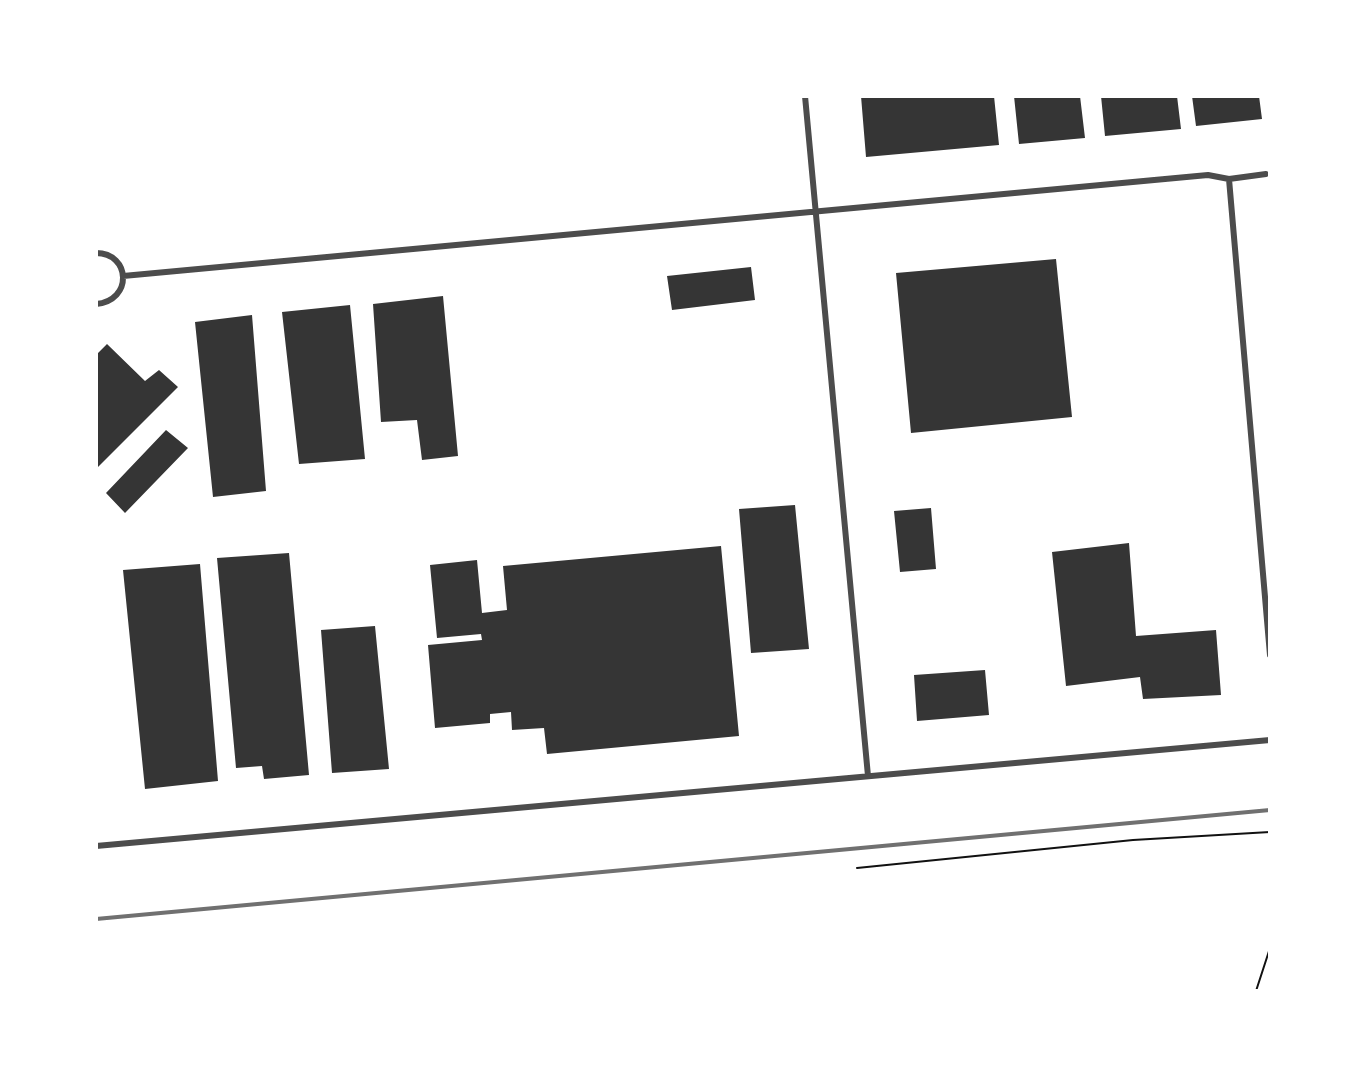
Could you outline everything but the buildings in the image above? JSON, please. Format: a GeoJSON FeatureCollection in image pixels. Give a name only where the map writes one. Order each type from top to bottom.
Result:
{"type":"FeatureCollection","features":[{"type":"Feature","properties":{"kind":"street"},"geometry":{"type":"LineString","coordinates":[[805,96],[868,776]]}},
{"type":"Feature","properties":{"kind":"street"},"geometry":{"type":"LineString","coordinates":[[123,276],[1208,175],[1229,179],[1266,174]]}},
{"type":"Feature","properties":{"kind":"street"},"geometry":{"type":"LineString","coordinates":[[1229,179],[1270,655]]}},
{"type":"Feature","properties":{"kind":"street"},"geometry":{"type":"LineString","coordinates":[[96,253],[111,256],[118,262],[123,276],[123,284],[114,298],[96,304]]}},
{"type":"Feature","properties":{"kind":"street"},"geometry":{"type":"LineString","coordinates":[[96,846],[1270,740]]}},
{"type":"Feature","properties":{"kind":"path"},"geometry":{"type":"LineString","coordinates":[[857,868],[1133,840],[1270,832]]}},
{"type":"Feature","properties":{"kind":"path"},"geometry":{"type":"LineString","coordinates":[[1256,991],[1270,948]]}},
{"type":"Feature","properties":{"kind":"railway"},"geometry":{"type":"LineString","coordinates":[[96,919],[1270,810]]}}]}
